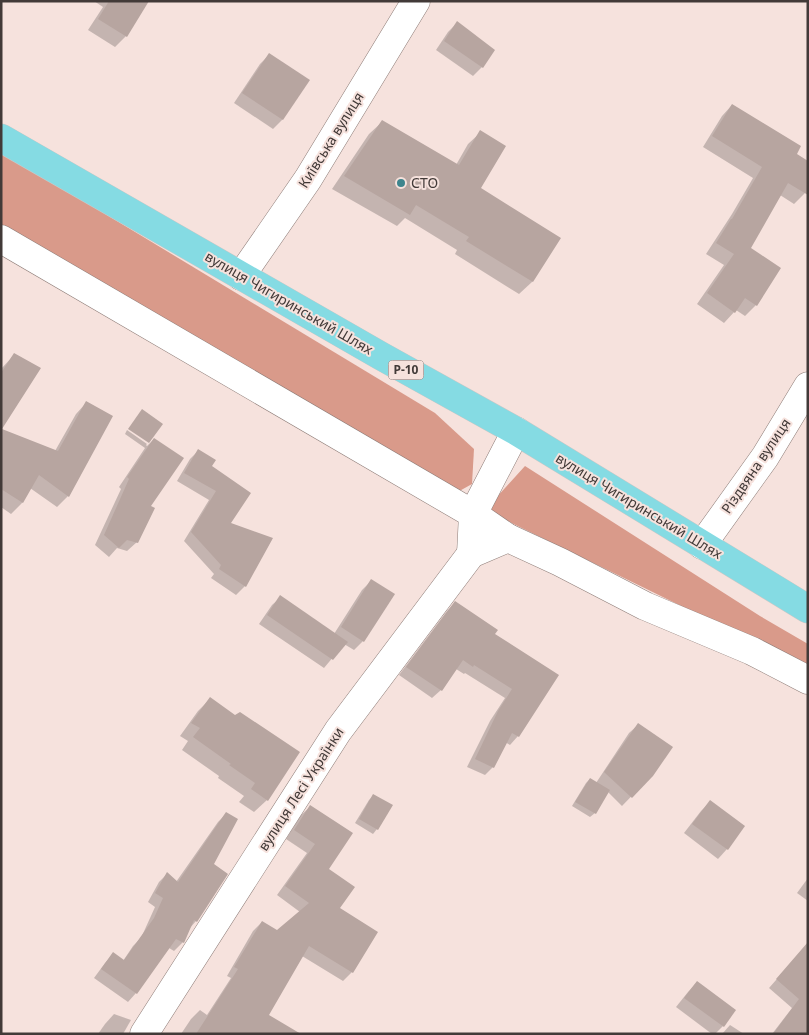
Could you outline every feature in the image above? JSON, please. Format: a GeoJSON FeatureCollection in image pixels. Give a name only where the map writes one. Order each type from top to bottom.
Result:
{"type":"FeatureCollection","features":[{"type":"Feature","properties":{"kind":"main road","name":"вулиця Чигиринський Шлях"},"geometry":{"type":"LineString","coordinates":[[1,138],[381,356],[516,431],[808,608]]}},
{"type":"Feature","properties":{"kind":"street","name":"Київська вулиця"},"geometry":{"type":"LineString","coordinates":[[241,276],[308,179],[416,1]]}},
{"type":"Feature","properties":{"kind":"street"},"geometry":{"type":"LineString","coordinates":[[1,239],[473,514],[508,538],[560,562],[645,606],[752,651],[808,680]]}},
{"type":"Feature","properties":{"kind":"street","name":"Різдвяна вулиця"},"geometry":{"type":"LineString","coordinates":[[702,545],[765,457],[808,386]]}},
{"type":"Feature","properties":{"kind":"street"},"geometry":{"type":"LineString","coordinates":[[508,538],[471,554],[473,514],[516,431]]}},
{"type":"Feature","properties":{"kind":"street","name":"вулиця Лесі Українки"},"geometry":{"type":"LineString","coordinates":[[144,1034],[338,731],[471,554]]}},
{"type":"Feature","properties":{"kind":"shaded area"},"geometry":{"type":"Polygon","coordinates":[[[1,151],[435,413],[474,449],[472,484],[454,494],[1,227],[1,151]]]}},
{"type":"Feature","properties":{"kind":"shaded area"},"geometry":{"type":"Polygon","coordinates":[[[525,466],[760,616],[808,644],[808,668],[485,510],[525,466]]]}},
{"type":"Feature","properties":{"kind":"building"},"geometry":{"type":"Polygon","coordinates":[[[109,1],[149,1],[127,37],[98,19],[109,1]]]}},
{"type":"Feature","properties":{"kind":"building"},"geometry":{"type":"Polygon","coordinates":[[[457,21],[495,50],[483,68],[444,41],[457,21]]]}},
{"type":"Feature","properties":{"kind":"building"},"geometry":{"type":"Polygon","coordinates":[[[269,53],[310,80],[283,120],[242,93],[269,53]]]}},
{"type":"Feature","properties":{"kind":"building"},"geometry":{"type":"Polygon","coordinates":[[[732,104],[801,146],[797,154],[808,161],[808,195],[788,183],[751,248],[781,268],[757,306],[745,298],[735,313],[707,293],[734,254],[716,243],[762,167],[712,136],[732,104]]]}},
{"type":"Feature","properties":{"kind":"building"},"geometry":{"type":"Polygon","coordinates":[[[382,120],[459,165],[480,130],[506,146],[481,188],[561,238],[533,282],[466,241],[469,237],[416,205],[410,215],[344,176],[382,120]]]}},
{"type":"Feature","properties":{"kind":"building"},"geometry":{"type":"Polygon","coordinates":[[[14,353],[41,368],[2,429],[58,451],[86,401],[113,416],[69,497],[39,475],[23,503],[1,489],[1,373],[14,353]]]}},
{"type":"Feature","properties":{"kind":"building"},"geometry":{"type":"Polygon","coordinates":[[[142,409],[163,424],[149,443],[128,429],[142,409]]]}},
{"type":"Feature","properties":{"kind":"building"},"geometry":{"type":"Polygon","coordinates":[[[154,438],[184,458],[151,506],[155,508],[138,543],[127,540],[119,548],[104,535],[129,479],[127,477],[154,438]]]}},
{"type":"Feature","properties":{"kind":"building"},"geometry":{"type":"Polygon","coordinates":[[[198,449],[216,460],[212,466],[251,493],[231,523],[273,538],[246,587],[219,569],[221,565],[191,532],[216,491],[184,473],[198,449]]]}},
{"type":"Feature","properties":{"kind":"building"},"geometry":{"type":"Polygon","coordinates":[[[371,579],[395,594],[364,642],[341,627],[371,579]]]}},
{"type":"Feature","properties":{"kind":"building"},"geometry":{"type":"Polygon","coordinates":[[[280,595],[348,642],[333,660],[267,615],[280,595]]]}},
{"type":"Feature","properties":{"kind":"building"},"geometry":{"type":"Polygon","coordinates":[[[455,601],[498,630],[495,634],[559,675],[519,737],[512,733],[494,768],[475,759],[498,711],[512,689],[463,660],[442,691],[406,667],[455,601]]]}},
{"type":"Feature","properties":{"kind":"building"},"geometry":{"type":"Polygon","coordinates":[[[210,697],[235,715],[240,712],[300,752],[268,801],[251,789],[255,783],[193,737],[200,728],[191,723],[210,697]]]}},
{"type":"Feature","properties":{"kind":"building"},"geometry":{"type":"Polygon","coordinates":[[[638,723],[673,747],[653,776],[632,798],[604,772],[638,723]]]}},
{"type":"Feature","properties":{"kind":"building"},"geometry":{"type":"Polygon","coordinates":[[[590,778],[610,790],[596,814],[575,802],[590,778]]]}},
{"type":"Feature","properties":{"kind":"building"},"geometry":{"type":"Polygon","coordinates":[[[373,794],[393,805],[378,830],[359,819],[373,794]]]}},
{"type":"Feature","properties":{"kind":"building"},"geometry":{"type":"Polygon","coordinates":[[[710,800],[745,826],[728,850],[692,824],[710,800]]]}},
{"type":"Feature","properties":{"kind":"building"},"geometry":{"type":"Polygon","coordinates":[[[310,805],[353,833],[329,869],[355,887],[340,908],[378,932],[353,973],[309,946],[269,1015],[301,1034],[196,1034],[238,969],[234,967],[262,921],[277,930],[309,903],[285,886],[315,844],[294,830],[310,805]]]}},
{"type":"Feature","properties":{"kind":"building"},"geometry":{"type":"Polygon","coordinates":[[[226,812],[238,819],[214,864],[228,874],[197,922],[194,920],[184,943],[176,939],[137,994],[101,969],[113,952],[124,960],[154,918],[163,898],[155,893],[167,872],[178,882],[226,812]]]}},
{"type":"Feature","properties":{"kind":"building"},"geometry":{"type":"Polygon","coordinates":[[[808,942],[808,1034],[773,1034],[799,999],[776,979],[808,942]]]}},
{"type":"Feature","properties":{"kind":"building"},"geometry":{"type":"Polygon","coordinates":[[[697,981],[736,1010],[724,1027],[684,998],[697,981]]]}},
{"type":"Feature","properties":{"kind":"place","name":"СТО"},"geometry":{"type":"Point","coordinates":[401,183]}}]}
